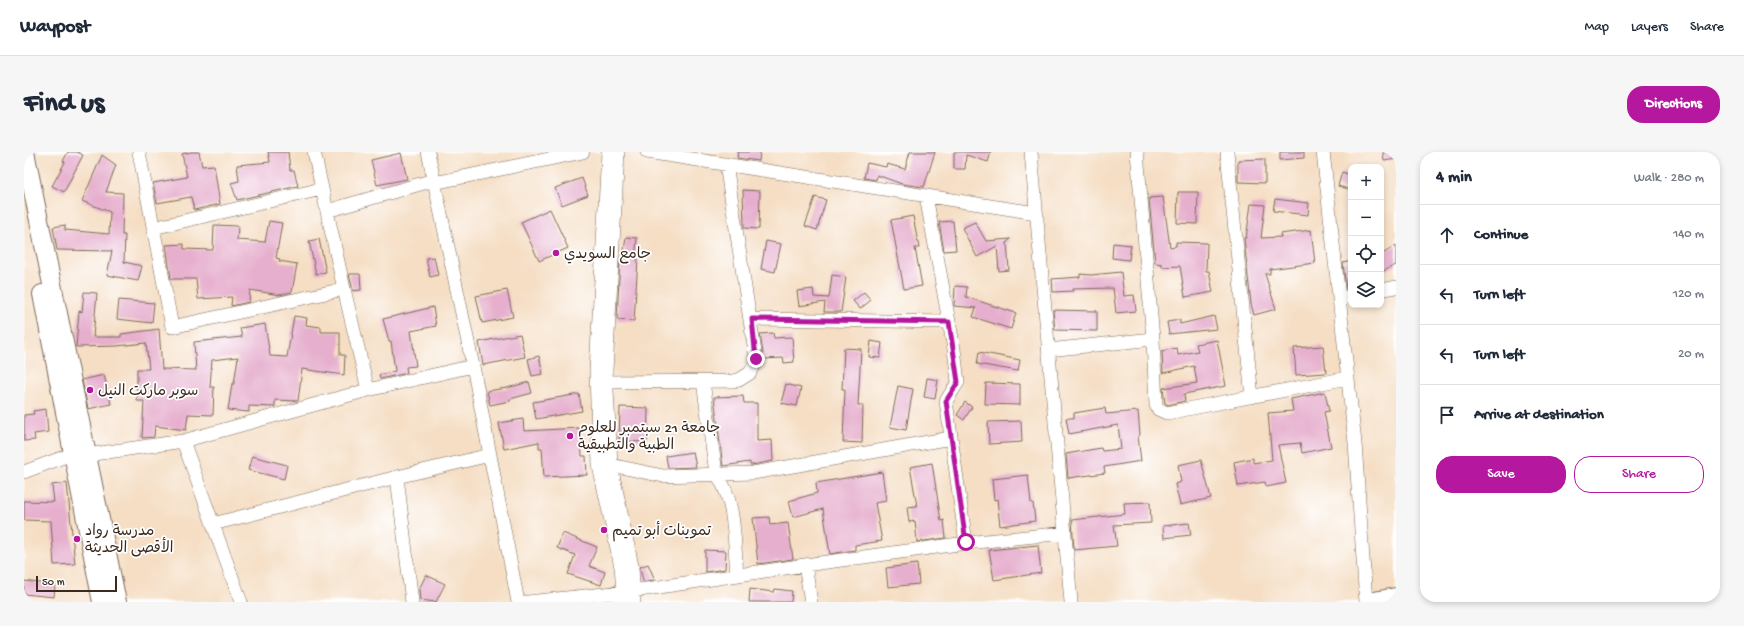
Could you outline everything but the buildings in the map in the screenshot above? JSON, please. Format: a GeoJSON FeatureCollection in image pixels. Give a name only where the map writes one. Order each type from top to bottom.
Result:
{"type":"FeatureCollection","features":[{"type":"Feature","properties":{"kind":"main road"},"geometry":{"type":"LineString","coordinates":[[1374,602],[1396,598]]}},
{"type":"Feature","properties":{"kind":"street"},"geometry":{"type":"LineString","coordinates":[[25,152],[66,384],[80,454],[102,602]]}},
{"type":"Feature","properties":{"kind":"street"},"geometry":{"type":"LineString","coordinates":[[139,152],[172,327],[344,289]]}},
{"type":"Feature","properties":{"kind":"street"},"geometry":{"type":"LineString","coordinates":[[314,152],[368,390]]}},
{"type":"Feature","properties":{"kind":"street"},"geometry":{"type":"LineString","coordinates":[[428,152],[473,366],[518,602]]}},
{"type":"Feature","properties":{"kind":"street"},"geometry":{"type":"LineString","coordinates":[[327,211],[434,181],[583,152]]}},
{"type":"Feature","properties":{"kind":"street"},"geometry":{"type":"LineString","coordinates":[[608,152],[596,371],[599,466],[628,597]]}},
{"type":"Feature","properties":{"kind":"street"},"geometry":{"type":"LineString","coordinates":[[618,152],[607,382],[611,465],[632,566],[628,597]]}},
{"type":"Feature","properties":{"kind":"street"},"geometry":{"type":"LineString","coordinates":[[647,152],[1036,213]]}},
{"type":"Feature","properties":{"kind":"street"},"geometry":{"type":"LineString","coordinates":[[1031,152],[1071,602]]}},
{"type":"Feature","properties":{"kind":"street"},"geometry":{"type":"LineString","coordinates":[[1137,152],[1156,405],[1158,409],[1167,414],[1348,378]]}},
{"type":"Feature","properties":{"kind":"street"},"geometry":{"type":"LineString","coordinates":[[1227,152],[1252,396]]}},
{"type":"Feature","properties":{"kind":"street"},"geometry":{"type":"LineString","coordinates":[[1323,152],[1345,298],[1348,378],[1355,443],[1366,602]]}},
{"type":"Feature","properties":{"kind":"street"},"geometry":{"type":"LineString","coordinates":[[607,382],[703,382],[739,380],[753,369],[756,359],[752,319],[726,164]]}},
{"type":"Feature","properties":{"kind":"street"},"geometry":{"type":"LineString","coordinates":[[154,228],[322,189]]}},
{"type":"Feature","properties":{"kind":"street"},"geometry":{"type":"LineString","coordinates":[[926,196],[949,322],[958,382],[946,401],[966,542]]}},
{"type":"Feature","properties":{"kind":"street"},"geometry":{"type":"LineString","coordinates":[[24,199],[66,384]]}},
{"type":"Feature","properties":{"kind":"street"},"geometry":{"type":"LineString","coordinates":[[1384,290],[1396,288]]}},
{"type":"Feature","properties":{"kind":"street"},"geometry":{"type":"LineString","coordinates":[[752,319],[949,322]]}},
{"type":"Feature","properties":{"kind":"street"},"geometry":{"type":"LineString","coordinates":[[1048,350],[1152,339]]}},
{"type":"Feature","properties":{"kind":"street"},"geometry":{"type":"LineString","coordinates":[[24,472],[80,454],[183,441],[368,390],[473,366]]}},
{"type":"Feature","properties":{"kind":"street"},"geometry":{"type":"LineString","coordinates":[[703,382],[716,473],[722,481],[729,497],[737,574]]}},
{"type":"Feature","properties":{"kind":"street"},"geometry":{"type":"LineString","coordinates":[[611,465],[663,476],[716,473],[753,473],[951,438]]}},
{"type":"Feature","properties":{"kind":"street"},"geometry":{"type":"LineString","coordinates":[[183,441],[241,602]]}},
{"type":"Feature","properties":{"kind":"street"},"geometry":{"type":"LineString","coordinates":[[80,454],[118,602]]}},
{"type":"Feature","properties":{"kind":"street"},"geometry":{"type":"LineString","coordinates":[[213,524],[490,455]]}},
{"type":"Feature","properties":{"kind":"street"},"geometry":{"type":"LineString","coordinates":[[398,477],[412,602]]}},
{"type":"Feature","properties":{"kind":"street"},"geometry":{"type":"LineString","coordinates":[[528,602],[628,597],[737,574],[966,542],[971,544],[1065,533]]}},
{"type":"Feature","properties":{"kind":"street"},"geometry":{"type":"LineString","coordinates":[[805,565],[811,602]]}},
{"type":"Feature","properties":{"kind":"place","name":"جامع السويدي"},"geometry":{"type":"Point","coordinates":[556,253]}},
{"type":"Feature","properties":{"kind":"place","name":"سوبر ماركت النيل"},"geometry":{"type":"Point","coordinates":[90,390]}},
{"type":"Feature","properties":{"kind":"place","name":"جامعة 21 سبتمبر للعلوم الطبية والتطبيقية"},"geometry":{"type":"Point","coordinates":[570,436]}},
{"type":"Feature","properties":{"kind":"place","name":"تموينات أبو تميم"},"geometry":{"type":"Point","coordinates":[604,530]}},
{"type":"Feature","properties":{"kind":"place","name":"مدرسة رواد الأقصى الحديثة"},"geometry":{"type":"Point","coordinates":[77,539]}},
{"type":"Feature","properties":{"kind":"route"},"geometry":{"type":"LineString","coordinates":[[756,359],[752,319],[949,322],[958,382],[955,389],[949,394],[946,401],[966,542]]}}]}
